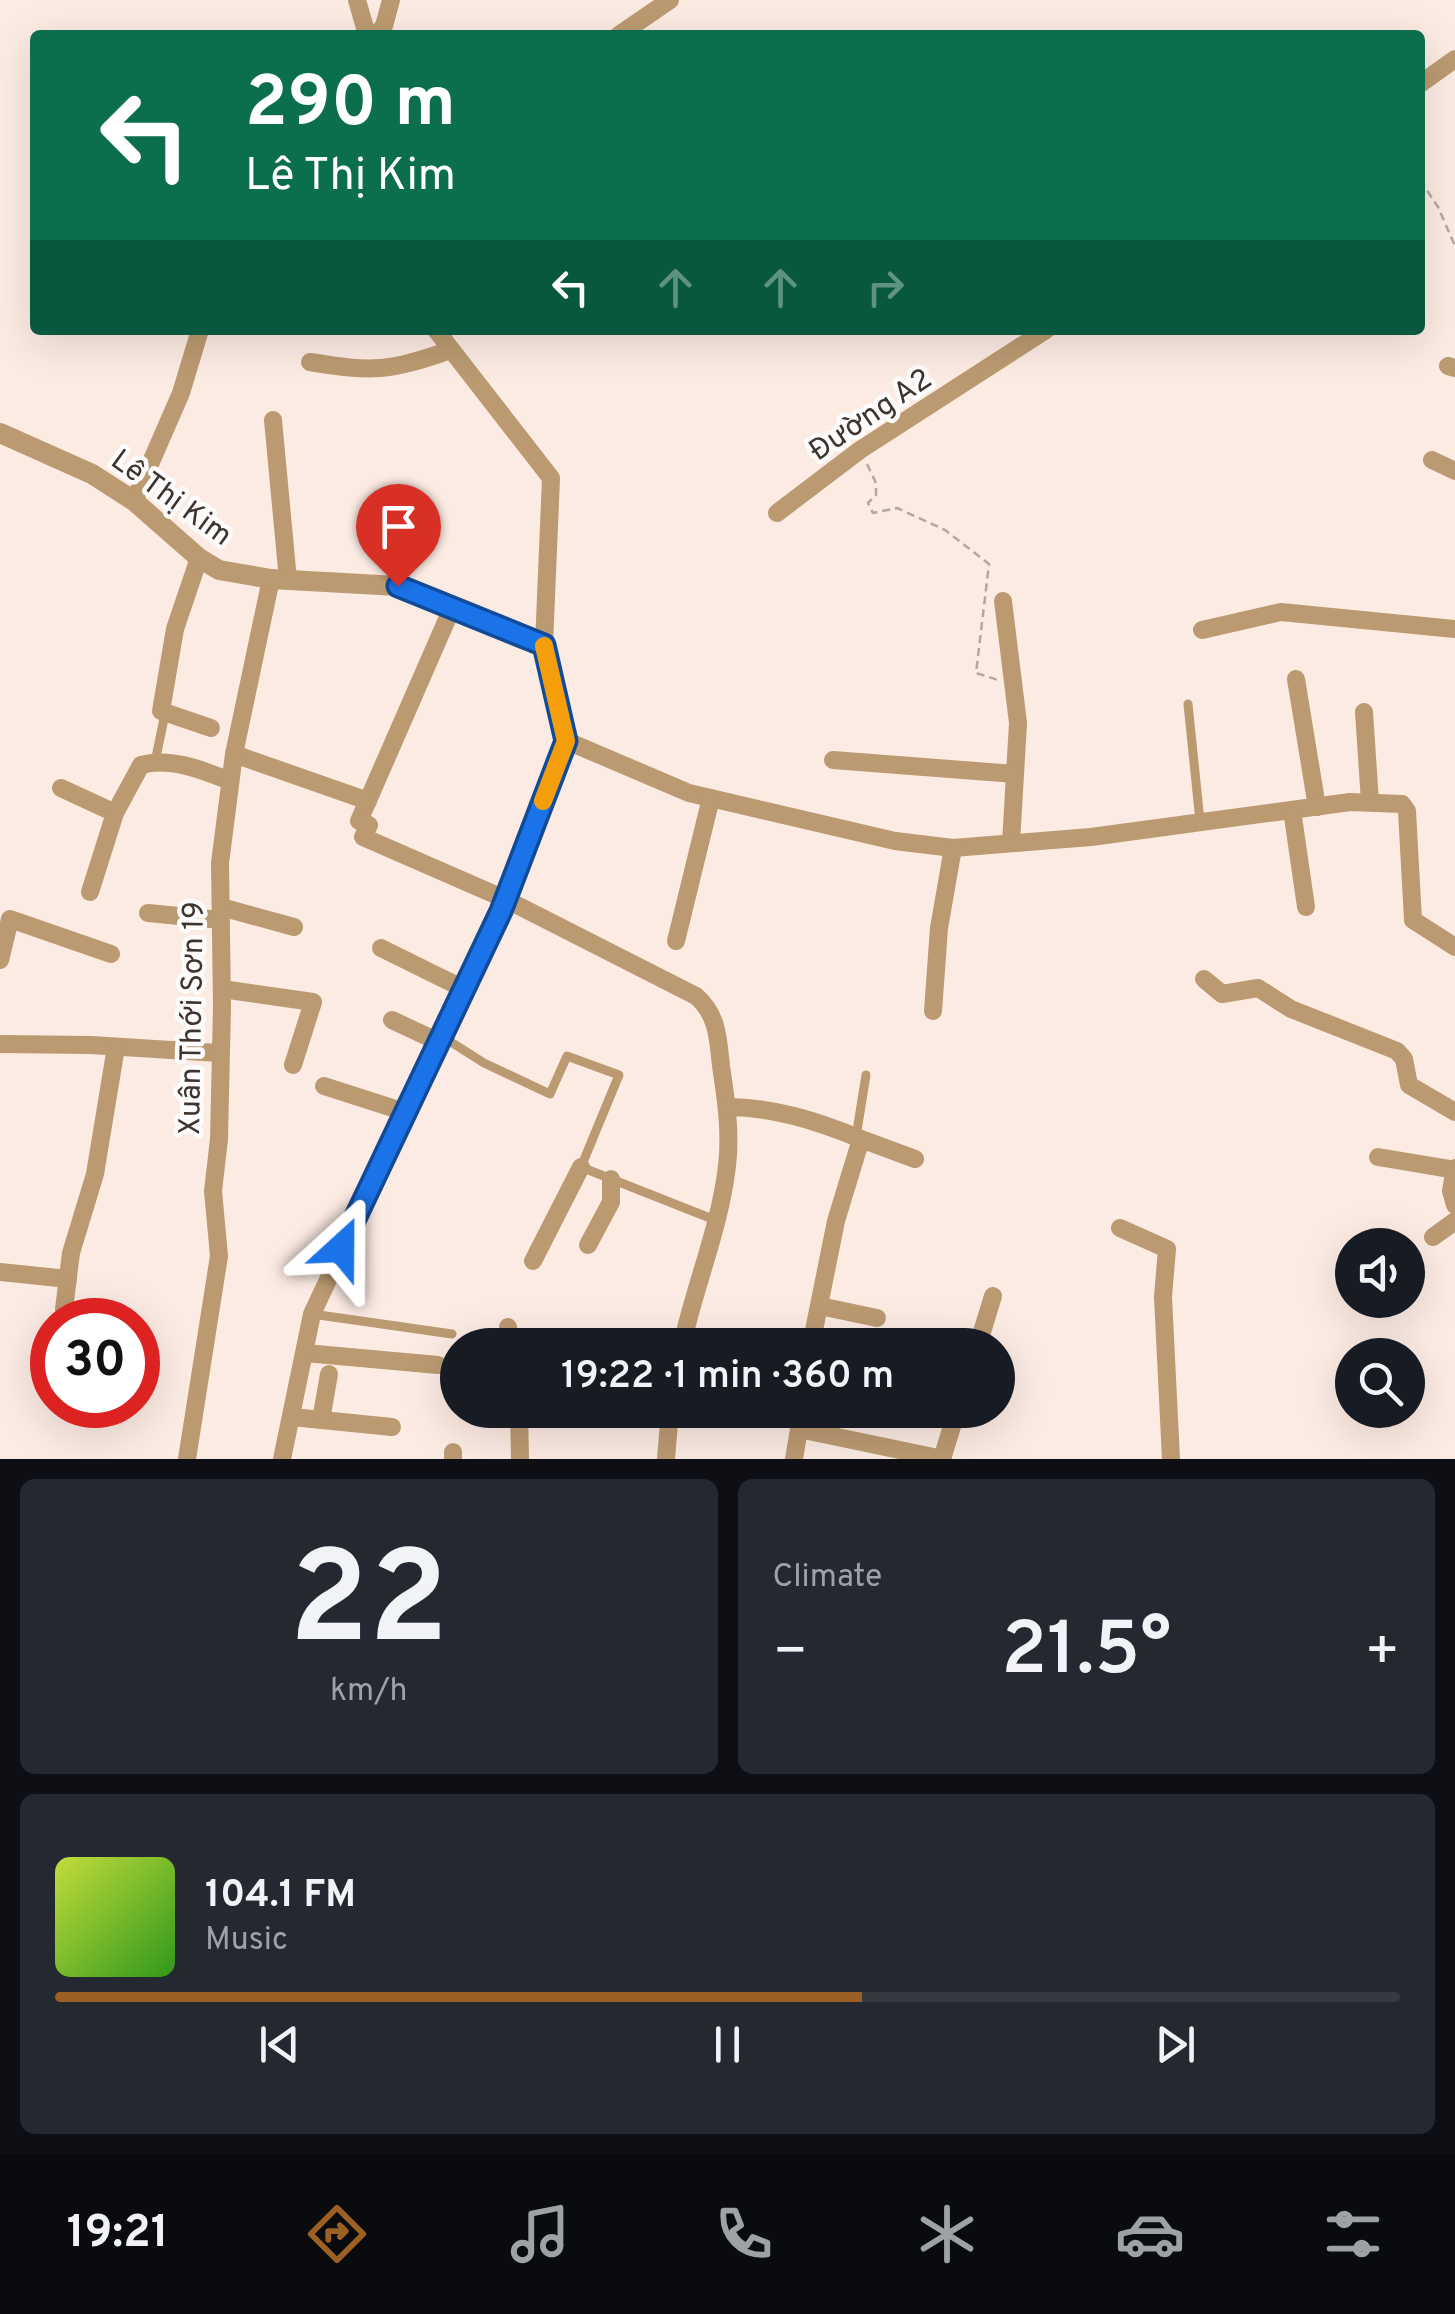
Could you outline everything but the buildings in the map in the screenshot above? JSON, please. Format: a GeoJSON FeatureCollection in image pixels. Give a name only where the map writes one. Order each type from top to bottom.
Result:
{"type":"FeatureCollection","features":[{"type":"Feature","properties":{"kind":"street"},"geometry":{"type":"LineString","coordinates":[[357,0],[366,30]]}},
{"type":"Feature","properties":{"kind":"street"},"geometry":{"type":"LineString","coordinates":[[380,30],[391,0]]}},
{"type":"Feature","properties":{"kind":"street"},"geometry":{"type":"LineString","coordinates":[[626,30],[670,0]]}},
{"type":"Feature","properties":{"kind":"street"},"geometry":{"type":"LineString","coordinates":[[1425,80],[1455,58]]}},
{"type":"Feature","properties":{"kind":"street"},"geometry":{"type":"LineString","coordinates":[[134,501],[181,393],[198,335]]}},
{"type":"Feature","properties":{"kind":"street"},"geometry":{"type":"LineString","coordinates":[[282,1459],[312,1314],[505,899],[566,741],[544,645],[550,478],[440,335]]}},
{"type":"Feature","properties":{"kind":"street","name":"Đường A2"},"geometry":{"type":"LineString","coordinates":[[777,513],[860,450],[1038,335]]}},
{"type":"Feature","properties":{"kind":"street"},"geometry":{"type":"LineString","coordinates":[[310,362],[363,370],[405,366],[450,350]]}},
{"type":"Feature","properties":{"kind":"street","name":"Xuân Thới Sơn 19"},"geometry":{"type":"LineString","coordinates":[[186,1459],[219,1256],[213,1190],[222,989],[220,862],[234,754],[280,579],[273,420]]}},
{"type":"Feature","properties":{"kind":"street","name":"Lê Thị Kim"},"geometry":{"type":"LineString","coordinates":[[0,433],[92,474],[134,501],[198,558],[229,572],[398,586],[544,645]]}},
{"type":"Feature","properties":{"kind":"street"},"geometry":{"type":"LineString","coordinates":[[1432,460],[1455,471]]}},
{"type":"Feature","properties":{"kind":"street"},"geometry":{"type":"LineString","coordinates":[[198,558],[175,629],[161,711],[211,728]]}},
{"type":"Feature","properties":{"kind":"street"},"geometry":{"type":"LineString","coordinates":[[1003,600],[1018,724],[1010,843]]}},
{"type":"Feature","properties":{"kind":"street"},"geometry":{"type":"LineString","coordinates":[[452,608],[359,822],[369,825],[364,837],[505,899],[705,1004],[716,1026],[727,1107],[728,1164],[718,1222],[687,1328]]}},
{"type":"Feature","properties":{"kind":"street"},"geometry":{"type":"LineString","coordinates":[[1202,630],[1281,612],[1455,629]]}},
{"type":"Feature","properties":{"kind":"street"},"geometry":{"type":"LineString","coordinates":[[1296,679],[1316,806]]}},
{"type":"Feature","properties":{"kind":"street"},"geometry":{"type":"LineString","coordinates":[[1364,712],[1370,802]]}},
{"type":"Feature","properties":{"kind":"street"},"geometry":{"type":"LineString","coordinates":[[566,741],[689,793],[895,841],[953,848],[1092,837],[1316,806],[1402,804],[1407,811],[1412,920],[1455,946]]}},
{"type":"Feature","properties":{"kind":"street"},"geometry":{"type":"LineString","coordinates":[[234,754],[368,800]]}},
{"type":"Feature","properties":{"kind":"street"},"geometry":{"type":"LineString","coordinates":[[833,760],[1015,774]]}},
{"type":"Feature","properties":{"kind":"street"},"geometry":{"type":"LineString","coordinates":[[90,892],[116,813],[141,764],[188,767],[230,781]]}},
{"type":"Feature","properties":{"kind":"street"},"geometry":{"type":"LineString","coordinates":[[62,788],[116,813]]}},
{"type":"Feature","properties":{"kind":"street"},"geometry":{"type":"LineString","coordinates":[[676,941],[711,798]]}},
{"type":"Feature","properties":{"kind":"street"},"geometry":{"type":"LineString","coordinates":[[1292,810],[1306,907]]}},
{"type":"Feature","properties":{"kind":"street"},"geometry":{"type":"LineString","coordinates":[[934,1012],[938,928],[953,848]]}},
{"type":"Feature","properties":{"kind":"street"},"geometry":{"type":"LineString","coordinates":[[148,913],[221,914],[294,927]]}},
{"type":"Feature","properties":{"kind":"street"},"geometry":{"type":"LineString","coordinates":[[0,960],[10,919],[111,954]]}},
{"type":"Feature","properties":{"kind":"street"},"geometry":{"type":"LineString","coordinates":[[380,948],[464,989]]}},
{"type":"Feature","properties":{"kind":"street"},"geometry":{"type":"LineString","coordinates":[[1204,979],[1222,994],[1258,988],[1290,1009],[1397,1051],[1404,1059],[1409,1084],[1455,1112]]}},
{"type":"Feature","properties":{"kind":"street"},"geometry":{"type":"LineString","coordinates":[[222,989],[313,1002],[294,1065]]}},
{"type":"Feature","properties":{"kind":"street"},"geometry":{"type":"LineString","coordinates":[[392,1020],[440,1039]]}},
{"type":"Feature","properties":{"kind":"street"},"geometry":{"type":"LineString","coordinates":[[0,1044],[220,1053]]}},
{"type":"Feature","properties":{"kind":"street"},"geometry":{"type":"LineString","coordinates":[[66,1298],[72,1253],[95,1174],[116,1047]]}},
{"type":"Feature","properties":{"kind":"street"},"geometry":{"type":"LineString","coordinates":[[324,1086],[405,1112]]}},
{"type":"Feature","properties":{"kind":"street"},"geometry":{"type":"LineString","coordinates":[[727,1107],[771,1110],[915,1159]]}},
{"type":"Feature","properties":{"kind":"street"},"geometry":{"type":"LineString","coordinates":[[815,1328],[836,1221],[858,1138]]}},
{"type":"Feature","properties":{"kind":"street"},"geometry":{"type":"LineString","coordinates":[[1378,1157],[1455,1169],[1451,1191],[1455,1205]]}},
{"type":"Feature","properties":{"kind":"street"},"geometry":{"type":"LineString","coordinates":[[533,1262],[580,1168]]}},
{"type":"Feature","properties":{"kind":"street"},"geometry":{"type":"LineString","coordinates":[[588,1245],[611,1202],[610,1180]]}},
{"type":"Feature","properties":{"kind":"street"},"geometry":{"type":"LineString","coordinates":[[1433,1237],[1455,1220]]}},
{"type":"Feature","properties":{"kind":"street"},"geometry":{"type":"LineString","coordinates":[[1120,1228],[1167,1248],[1163,1297],[1171,1459]]}},
{"type":"Feature","properties":{"kind":"street"},"geometry":{"type":"LineString","coordinates":[[0,1272],[68,1279]]}},
{"type":"Feature","properties":{"kind":"street"},"geometry":{"type":"LineString","coordinates":[[983,1328],[993,1296]]}},
{"type":"Feature","properties":{"kind":"street"},"geometry":{"type":"LineString","coordinates":[[820,1306],[877,1318]]}},
{"type":"Feature","properties":{"kind":"street"},"geometry":{"type":"LineString","coordinates":[[305,1354],[438,1365]]}},
{"type":"Feature","properties":{"kind":"street"},"geometry":{"type":"LineString","coordinates":[[321,1420],[329,1374]]}},
{"type":"Feature","properties":{"kind":"street"},"geometry":{"type":"LineString","coordinates":[[292,1417],[392,1426]]}},
{"type":"Feature","properties":{"kind":"street"},"geometry":{"type":"LineString","coordinates":[[519,1428],[520,1459]]}},
{"type":"Feature","properties":{"kind":"street"},"geometry":{"type":"LineString","coordinates":[[666,1459],[669,1428]]}},
{"type":"Feature","properties":{"kind":"street"},"geometry":{"type":"LineString","coordinates":[[794,1459],[799,1428]]}},
{"type":"Feature","properties":{"kind":"street"},"geometry":{"type":"LineString","coordinates":[[832,1428],[942,1459],[952,1428]]}},
{"type":"Feature","properties":{"kind":"lane"},"geometry":{"type":"LineString","coordinates":[[1188,704],[1200,822]]}},
{"type":"Feature","properties":{"kind":"lane"},"geometry":{"type":"LineString","coordinates":[[156,762],[166,714]]}},
{"type":"Feature","properties":{"kind":"lane"},"geometry":{"type":"LineString","coordinates":[[440,1039],[550,1094],[567,1056],[619,1074],[580,1168],[718,1222]]}},
{"type":"Feature","properties":{"kind":"lane"},"geometry":{"type":"LineString","coordinates":[[858,1138],[866,1075]]}},
{"type":"Feature","properties":{"kind":"lane"},"geometry":{"type":"LineString","coordinates":[[312,1314],[440,1332]]}},
{"type":"Feature","properties":{"kind":"path"},"geometry":{"type":"LineString","coordinates":[[1425,188],[1455,246]]}},
{"type":"Feature","properties":{"kind":"path"},"geometry":{"type":"LineString","coordinates":[[860,450],[876,483],[876,496],[868,502],[873,513],[898,508],[945,530],[989,564],[976,673],[1013,686]]}},
{"type":"Feature","properties":{"kind":"slow traffic"},"geometry":{"type":"LineString","coordinates":[[543,801],[566,741],[544,646]]}},
{"type":"Feature","properties":{"kind":"route"},"geometry":{"type":"LineString","coordinates":[[341,1248],[501,911],[566,741],[544,645],[398,586]]}}]}
